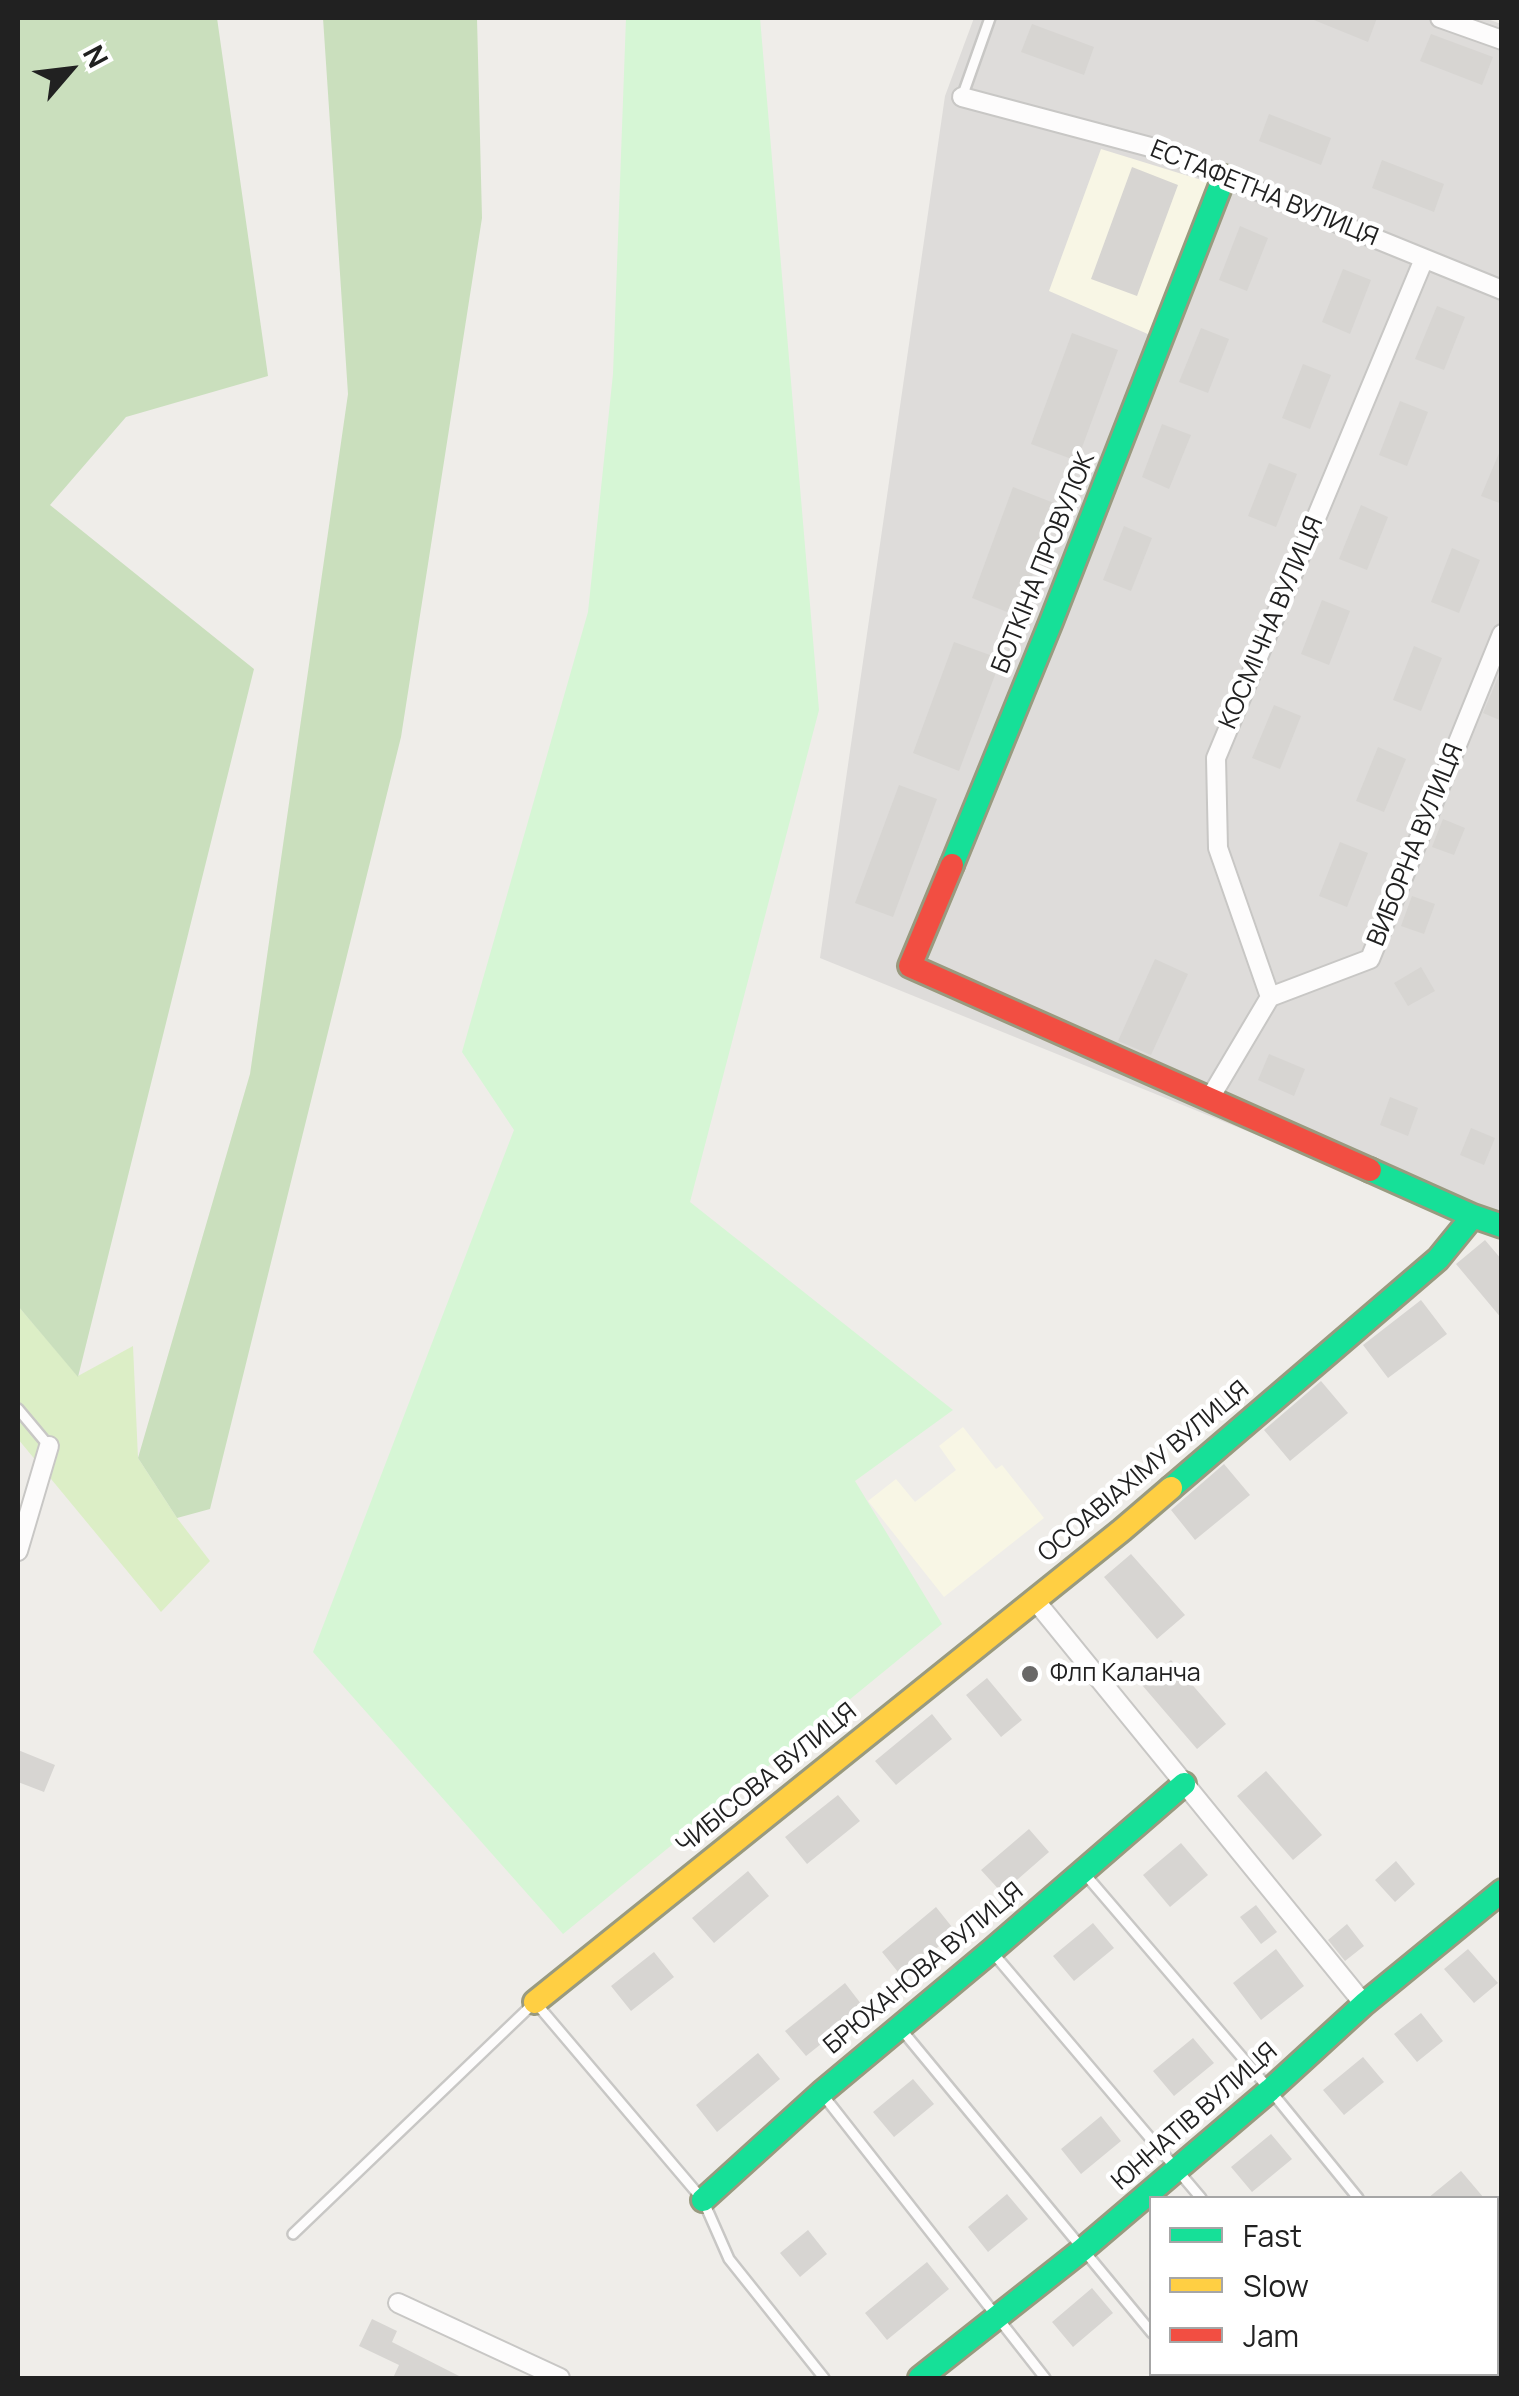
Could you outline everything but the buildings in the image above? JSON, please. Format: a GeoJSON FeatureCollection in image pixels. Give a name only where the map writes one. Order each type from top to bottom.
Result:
{"type":"FeatureCollection","features":[{"type":"Feature","properties":{"kind":"street"},"geometry":{"type":"LineString","coordinates":[[1440,18],[1502,40]]}},
{"type":"Feature","properties":{"kind":"street","name":"ЕСТАФЕТНА ВУЛИЦЯ"},"geometry":{"type":"LineString","coordinates":[[962,98],[1169,152],[1502,290]]}},
{"type":"Feature","properties":{"kind":"street","name":"БОТКІНА ПРОВУЛОК"},"geometry":{"type":"LineString","coordinates":[[1210,1098],[910,966],[1051,622],[1224,177]]}},
{"type":"Feature","properties":{"kind":"street","name":"КОСМІЧНА ВУЛИЦЯ"},"geometry":{"type":"LineString","coordinates":[[1270,997],[1218,848],[1216,758],[1424,259]]}},
{"type":"Feature","properties":{"kind":"street","name":"ВИБОРНА ВУЛИЦЯ"},"geometry":{"type":"LineString","coordinates":[[1270,997],[1370,959],[1502,634]]}},
{"type":"Feature","properties":{"kind":"street"},"geometry":{"type":"LineString","coordinates":[[1270,997],[1210,1098],[1502,1226]]}},
{"type":"Feature","properties":{"kind":"street","name":"ОСОАВІАХІМУ ВУЛИЦЯ"},"geometry":{"type":"LineString","coordinates":[[1364,2004],[1034,1599],[1137,1517],[1438,1259],[1473,1216]]}},
{"type":"Feature","properties":{"kind":"street"},"geometry":{"type":"LineString","coordinates":[[18,1551],[49,1446]]}},
{"type":"Feature","properties":{"kind":"street","name":"ЧИБІСОВА ВУЛИЦЯ"},"geometry":{"type":"LineString","coordinates":[[535,2002],[1034,1599]]}},
{"type":"Feature","properties":{"kind":"street","name":"БРЮХАНОВА ВУЛИЦЯ"},"geometry":{"type":"LineString","coordinates":[[703,2200],[821,2093],[1184,1784]]}},
{"type":"Feature","properties":{"kind":"street","name":"ЮННАТІВ ВУЛИЦЯ"},"geometry":{"type":"LineString","coordinates":[[920,2378],[1082,2250],[1270,2090],[1364,2004],[1502,1892]]}},
{"type":"Feature","properties":{"kind":"street"},"geometry":{"type":"LineString","coordinates":[[398,2303],[560,2378]]}},
{"type":"Feature","properties":{"kind":"lane"},"geometry":{"type":"LineString","coordinates":[[962,98],[990,18]]}},
{"type":"Feature","properties":{"kind":"lane"},"geometry":{"type":"LineString","coordinates":[[18,1410],[49,1446]]}},
{"type":"Feature","properties":{"kind":"lane"},"geometry":{"type":"LineString","coordinates":[[1082,1871],[1356,2196]]}},
{"type":"Feature","properties":{"kind":"lane"},"geometry":{"type":"LineString","coordinates":[[991,1950],[1199,2196]]}},
{"type":"Feature","properties":{"kind":"lane"},"geometry":{"type":"LineString","coordinates":[[294,2234],[535,2002],[703,2200],[729,2259],[824,2378]]}},
{"type":"Feature","properties":{"kind":"lane"},"geometry":{"type":"LineString","coordinates":[[899,2027],[1149,2329]]}},
{"type":"Feature","properties":{"kind":"lane"},"geometry":{"type":"LineString","coordinates":[[821,2093],[1045,2378]]}},
{"type":"Feature","properties":{"kind":"shaded area"},"geometry":{"type":"Polygon","coordinates":[[[974,18],[1485,18],[1501,24],[1501,1223],[1454,1215],[820,958],[945,96],[974,18]]]}},
{"type":"Feature","properties":{"kind":"shaded area"},"geometry":{"type":"Polygon","coordinates":[[[1101,149],[1208,182],[1150,335],[1049,291],[1101,149]]]}},
{"type":"Feature","properties":{"kind":"shaded area"},"geometry":{"type":"Polygon","coordinates":[[[963,1427],[996,1469],[1002,1465],[1044,1518],[944,1597],[868,1501],[896,1479],[915,1502],[956,1470],[939,1446],[963,1427]]]}},
{"type":"Feature","properties":{"kind":"green space"},"geometry":{"type":"Polygon","coordinates":[[[18,18],[217,18],[268,376],[126,417],[50,505],[254,669],[78,1377],[18,1306],[18,18]]]}},
{"type":"Feature","properties":{"kind":"green space"},"geometry":{"type":"Polygon","coordinates":[[[323,18],[477,18],[482,218],[401,737],[210,1509],[177,1518],[138,1458],[250,1074],[348,394],[323,18]]]}},
{"type":"Feature","properties":{"kind":"green space"},"geometry":{"type":"Polygon","coordinates":[[[626,18],[760,18],[819,710],[690,1202],[953,1410],[855,1481],[942,1624],[563,1934],[313,1652],[514,1130],[462,1052],[588,612],[613,374],[626,18]]]}},
{"type":"Feature","properties":{"kind":"green space"},"geometry":{"type":"Polygon","coordinates":[[[18,1306],[78,1376],[133,1346],[138,1458],[210,1561],[161,1612],[18,1439],[18,1306]]]}},
{"type":"Feature","properties":{"kind":"traffic: fast"},"geometry":{"type":"LineString","coordinates":[[952,865],[1224,177]]}},
{"type":"Feature","properties":{"kind":"traffic: fast"},"geometry":{"type":"LineString","coordinates":[[1370,1170],[1502,1226]]}},
{"type":"Feature","properties":{"kind":"traffic: fast"},"geometry":{"type":"LineString","coordinates":[[1171,1488],[1438,1259],[1473,1216]]}},
{"type":"Feature","properties":{"kind":"traffic: fast"},"geometry":{"type":"LineString","coordinates":[[703,2200],[821,2093],[1184,1784]]}},
{"type":"Feature","properties":{"kind":"traffic: fast"},"geometry":{"type":"LineString","coordinates":[[920,2378],[1082,2250],[1270,2090],[1364,2004],[1502,1891]]}},
{"type":"Feature","properties":{"kind":"traffic: slow"},"geometry":{"type":"LineString","coordinates":[[535,2002],[1171,1488]]}},
{"type":"Feature","properties":{"kind":"traffic: jam"},"geometry":{"type":"LineString","coordinates":[[952,865],[910,966],[1370,1170]]}},
{"type":"Feature","properties":{"kind":"place","name":"Флп Каланча"},"geometry":{"type":"Point","coordinates":[1030,1674]}}]}
